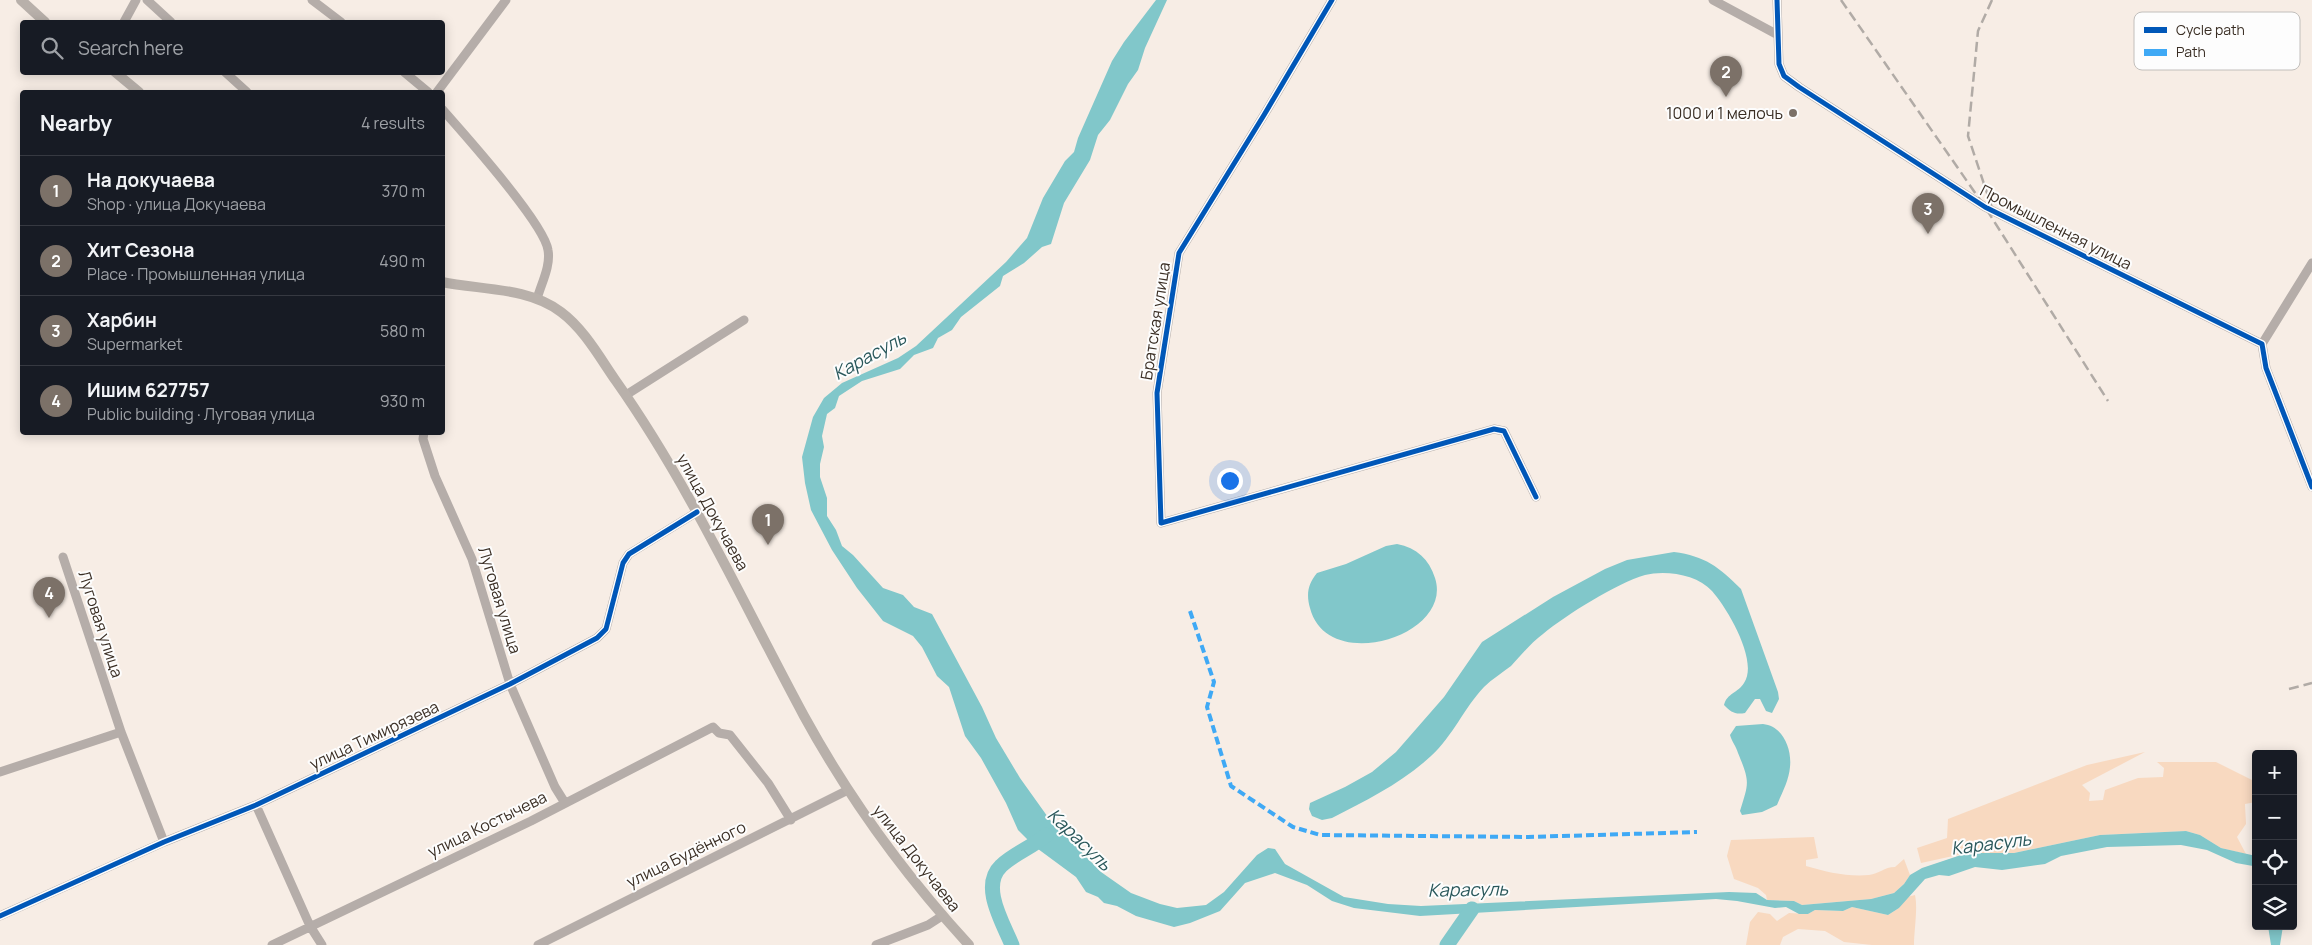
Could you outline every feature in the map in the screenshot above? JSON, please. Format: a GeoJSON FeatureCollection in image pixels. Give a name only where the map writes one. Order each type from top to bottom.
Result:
{"type":"FeatureCollection","features":[{"type":"Feature","properties":{"kind":"main road"},"geometry":{"type":"LineString","coordinates":[[21,0],[43,20]]}},
{"type":"Feature","properties":{"kind":"main road"},"geometry":{"type":"LineString","coordinates":[[119,75],[137,90]]}},
{"type":"Feature","properties":{"kind":"main road"},"geometry":{"type":"LineString","coordinates":[[445,283],[537,299]]}},
{"type":"Feature","properties":{"kind":"main road","name":"улица Докучаева"},"geometry":{"type":"LineString","coordinates":[[537,299],[551,305],[572,322],[626,395],[673,468],[805,717],[848,790],[884,845],[942,916],[969,945]]}},
{"type":"Feature","properties":{"kind":"street"},"geometry":{"type":"LineString","coordinates":[[125,20],[136,0]]}},
{"type":"Feature","properties":{"kind":"street"},"geometry":{"type":"LineString","coordinates":[[147,0],[169,20]]}},
{"type":"Feature","properties":{"kind":"street"},"geometry":{"type":"LineString","coordinates":[[312,0],[338,20]]}},
{"type":"Feature","properties":{"kind":"street"},"geometry":{"type":"LineString","coordinates":[[438,90],[506,0]]}},
{"type":"Feature","properties":{"kind":"street","name":"Братская улица"},"geometry":{"type":"LineString","coordinates":[[1332,0],[1264,115],[1178,253],[1157,394],[1161,523],[1494,429],[1504,431],[1536,497]]}},
{"type":"Feature","properties":{"kind":"street"},"geometry":{"type":"LineString","coordinates":[[1713,0],[1778,35]]}},
{"type":"Feature","properties":{"kind":"street","name":"Промышленная улица"},"geometry":{"type":"LineString","coordinates":[[1777,0],[1779,64],[1784,76],[1994,212],[2262,344]]}},
{"type":"Feature","properties":{"kind":"street"},"geometry":{"type":"LineString","coordinates":[[228,75],[245,90]]}},
{"type":"Feature","properties":{"kind":"street"},"geometry":{"type":"LineString","coordinates":[[408,75],[426,90]]}},
{"type":"Feature","properties":{"kind":"street"},"geometry":{"type":"LineString","coordinates":[[445,113],[508,188],[545,239],[549,258],[537,299]]}},
{"type":"Feature","properties":{"kind":"street"},"geometry":{"type":"LineString","coordinates":[[2312,262],[2262,344],[2266,368],[2312,487]]}},
{"type":"Feature","properties":{"kind":"street"},"geometry":{"type":"LineString","coordinates":[[626,395],[744,320]]}},
{"type":"Feature","properties":{"kind":"street","name":"Луговая улица"},"geometry":{"type":"LineString","coordinates":[[424,435],[423,439],[435,476],[472,558],[510,684],[555,787],[565,803]]}},
{"type":"Feature","properties":{"kind":"street","name":"улица Тимирязева"},"geometry":{"type":"LineString","coordinates":[[0,916],[164,842],[256,805],[510,684],[597,638],[606,629],[622,563],[629,554],[697,512]]}},
{"type":"Feature","properties":{"kind":"street","name":"Луговая улица"},"geometry":{"type":"LineString","coordinates":[[63,557],[121,732],[164,842]]}},
{"type":"Feature","properties":{"kind":"street","name":"улица Костычева"},"geometry":{"type":"LineString","coordinates":[[272,945],[565,803],[713,727],[719,733],[730,735],[768,783],[791,820]]}},
{"type":"Feature","properties":{"kind":"street"},"geometry":{"type":"LineString","coordinates":[[0,772],[121,732]]}},
{"type":"Feature","properties":{"kind":"street","name":"улица Будённого"},"geometry":{"type":"LineString","coordinates":[[538,945],[848,790]]}},
{"type":"Feature","properties":{"kind":"street"},"geometry":{"type":"LineString","coordinates":[[256,805],[310,926],[322,945]]}},
{"type":"Feature","properties":{"kind":"street"},"geometry":{"type":"LineString","coordinates":[[876,945],[928,925],[942,916]]}},
{"type":"Feature","properties":{"kind":"shaded area"},"geometry":{"type":"Polygon","coordinates":[[[2145,752],[2082,785],[2090,793],[2089,801],[2103,800],[2105,790],[2138,778],[2163,777],[2164,768],[2157,762],[2216,762],[2252,780],[2252,803],[2245,804],[2246,824],[2237,837],[2246,854],[2221,848],[2200,835],[2186,831],[2100,835],[2014,853],[1967,853],[1921,863],[1917,848],[1947,838],[1948,819],[2087,765],[2145,752]]]}},
{"type":"Feature","properties":{"kind":"shaded area"},"geometry":{"type":"Polygon","coordinates":[[[1814,837],[1818,858],[1806,860],[1806,866],[1837,874],[1869,875],[1895,867],[1904,859],[1910,875],[1894,893],[1871,899],[1802,905],[1794,901],[1767,900],[1766,895],[1758,888],[1734,879],[1727,856],[1731,840],[1814,837]]]}},
{"type":"Feature","properties":{"kind":"shaded area"},"geometry":{"type":"Polygon","coordinates":[[[1915,895],[1914,945],[1872,945],[1844,942],[1825,931],[1798,929],[1783,937],[1780,945],[1746,945],[1750,922],[1758,912],[1770,914],[1777,921],[1789,913],[1808,914],[1815,910],[1843,911],[1852,907],[1888,915],[1899,908],[1907,897],[1915,895]]]}},
{"type":"Feature","properties":{"kind":"water"},"geometry":{"type":"Polygon","coordinates":[[[1156,0],[1167,0],[1145,48],[1138,70],[1128,84],[1110,120],[1098,135],[1090,160],[1064,203],[1051,244],[1042,247],[1024,263],[1003,276],[1000,286],[961,317],[952,330],[938,338],[933,348],[914,355],[900,369],[862,381],[839,396],[835,408],[827,414],[822,436],[824,447],[820,464],[820,477],[827,498],[827,516],[836,530],[842,546],[853,555],[883,588],[903,595],[914,607],[932,614],[982,707],[996,738],[1020,778],[1050,820],[1101,872],[1131,893],[1177,908],[1206,905],[1224,892],[1257,855],[1268,848],[1275,849],[1285,864],[1344,897],[1388,904],[1421,906],[1729,892],[1756,893],[1767,900],[1794,901],[1802,905],[1871,899],[1894,893],[1910,875],[1922,868],[1967,853],[2014,853],[2100,835],[2186,831],[2200,835],[2221,848],[2252,855],[2252,866],[2236,863],[2207,850],[2181,845],[2107,847],[2061,856],[2045,864],[2002,870],[1975,867],[1949,876],[1939,875],[1925,879],[1899,908],[1888,915],[1852,907],[1843,911],[1815,910],[1808,914],[1799,914],[1786,907],[1775,908],[1716,899],[1420,916],[1354,908],[1332,901],[1307,885],[1275,873],[1245,883],[1220,911],[1174,927],[1136,916],[1117,906],[1104,903],[1098,897],[1086,892],[1076,877],[1034,846],[1018,830],[1006,803],[981,758],[965,736],[949,687],[937,676],[922,647],[913,636],[883,621],[857,588],[832,550],[811,510],[802,457],[813,417],[824,398],[842,383],[898,358],[916,346],[1006,262],[1027,238],[1043,198],[1065,161],[1074,152],[1078,138],[1112,61],[1156,0]]]}},
{"type":"Feature","properties":{"kind":"water"},"geometry":{"type":"Polygon","coordinates":[[[1397,544],[1411,548],[1421,555],[1426,560],[1435,578],[1436,599],[1426,617],[1408,631],[1386,640],[1362,643],[1339,640],[1321,628],[1310,608],[1308,598],[1310,585],[1317,573],[1346,564],[1386,546],[1397,544]]]}},
{"type":"Feature","properties":{"kind":"water"},"geometry":{"type":"Polygon","coordinates":[[[1674,552],[1694,556],[1711,564],[1726,574],[1741,589],[1778,692],[1779,699],[1772,713],[1766,711],[1760,699],[1755,699],[1745,713],[1738,714],[1724,705],[1730,695],[1744,683],[1748,673],[1747,662],[1733,622],[1712,591],[1706,585],[1689,577],[1671,573],[1645,575],[1620,585],[1592,600],[1539,638],[1511,666],[1484,687],[1439,748],[1408,775],[1332,818],[1322,820],[1312,816],[1309,809],[1310,803],[1372,772],[1396,752],[1444,697],[1482,642],[1553,597],[1605,569],[1627,560],[1674,552]]]}},
{"type":"Feature","properties":{"kind":"water"},"geometry":{"type":"Polygon","coordinates":[[[1763,724],[1776,729],[1788,746],[1790,767],[1788,777],[1777,805],[1762,812],[1742,815],[1740,811],[1747,782],[1745,770],[1730,735],[1736,726],[1763,724]]]}},
{"type":"Feature","properties":{"kind":"water"},"geometry":{"type":"Polygon","coordinates":[[[2269,930],[2282,930],[2280,945],[2271,945],[2269,930]]]}},
{"type":"Feature","properties":{"kind":"waterway"},"geometry":{"type":"LineString","coordinates":[[1012,945],[995,905],[993,894],[995,874],[1006,862],[1046,835]]}},
{"type":"Feature","properties":{"kind":"waterway"},"geometry":{"type":"LineString","coordinates":[[1447,945],[1472,909]]}},
{"type":"Feature","properties":{"kind":"railway"},"geometry":{"type":"LineString","coordinates":[[1841,0],[1985,207],[2108,401]]}},
{"type":"Feature","properties":{"kind":"railway"},"geometry":{"type":"LineString","coordinates":[[1992,0],[1978,31],[1968,136],[1995,217]]}},
{"type":"Feature","properties":{"kind":"railway"},"geometry":{"type":"LineString","coordinates":[[2289,689],[2312,683]]}},
{"type":"Feature","properties":{"kind":"marked path"},"geometry":{"type":"LineString","coordinates":[[1190,611],[1214,682],[1207,707],[1231,786],[1293,827],[1320,835],[1528,837],[1697,832]]}},
{"type":"Feature","properties":{"kind":"cycle path"},"geometry":{"type":"LineString","coordinates":[[1332,0],[1179,253],[1157,393],[1161,523],[1494,429],[1504,431],[1536,497]]}},
{"type":"Feature","properties":{"kind":"cycle path"},"geometry":{"type":"LineString","coordinates":[[1777,0],[1779,64],[1784,76],[1799,87],[1985,207],[2262,344],[2266,368],[2312,487]]}},
{"type":"Feature","properties":{"kind":"cycle path"},"geometry":{"type":"LineString","coordinates":[[0,916],[164,842],[256,805],[510,684],[597,638],[606,629],[623,563],[629,554],[697,512]]}},
{"type":"Feature","properties":{"kind":"place","name":"Хит Сезона"},"geometry":{"type":"Point","coordinates":[1726,97]}},
{"type":"Feature","properties":{"kind":"place","name":"1000 и 1 мелочь"},"geometry":{"type":"Point","coordinates":[1793,113]}},
{"type":"Feature","properties":{"kind":"place","name":"Харбин"},"geometry":{"type":"Point","coordinates":[1928,234]}},
{"type":"Feature","properties":{"kind":"place","name":"На докучаева"},"geometry":{"type":"Point","coordinates":[768,545]}},
{"type":"Feature","properties":{"kind":"place","name":"Ишим 627757"},"geometry":{"type":"Point","coordinates":[49,618]}},
{"type":"Feature","properties":{"kind":"water label","name":"Карасуль"},"geometry":{"type":"Point","coordinates":[869,355]}},
{"type":"Feature","properties":{"kind":"water label","name":"Карасуль"},"geometry":{"type":"Point","coordinates":[1080,839]}},
{"type":"Feature","properties":{"kind":"water label","name":"Карасуль"},"geometry":{"type":"Point","coordinates":[1991,843]}},
{"type":"Feature","properties":{"kind":"water label","name":"Карасуль"},"geometry":{"type":"Point","coordinates":[1468,889]}}]}
